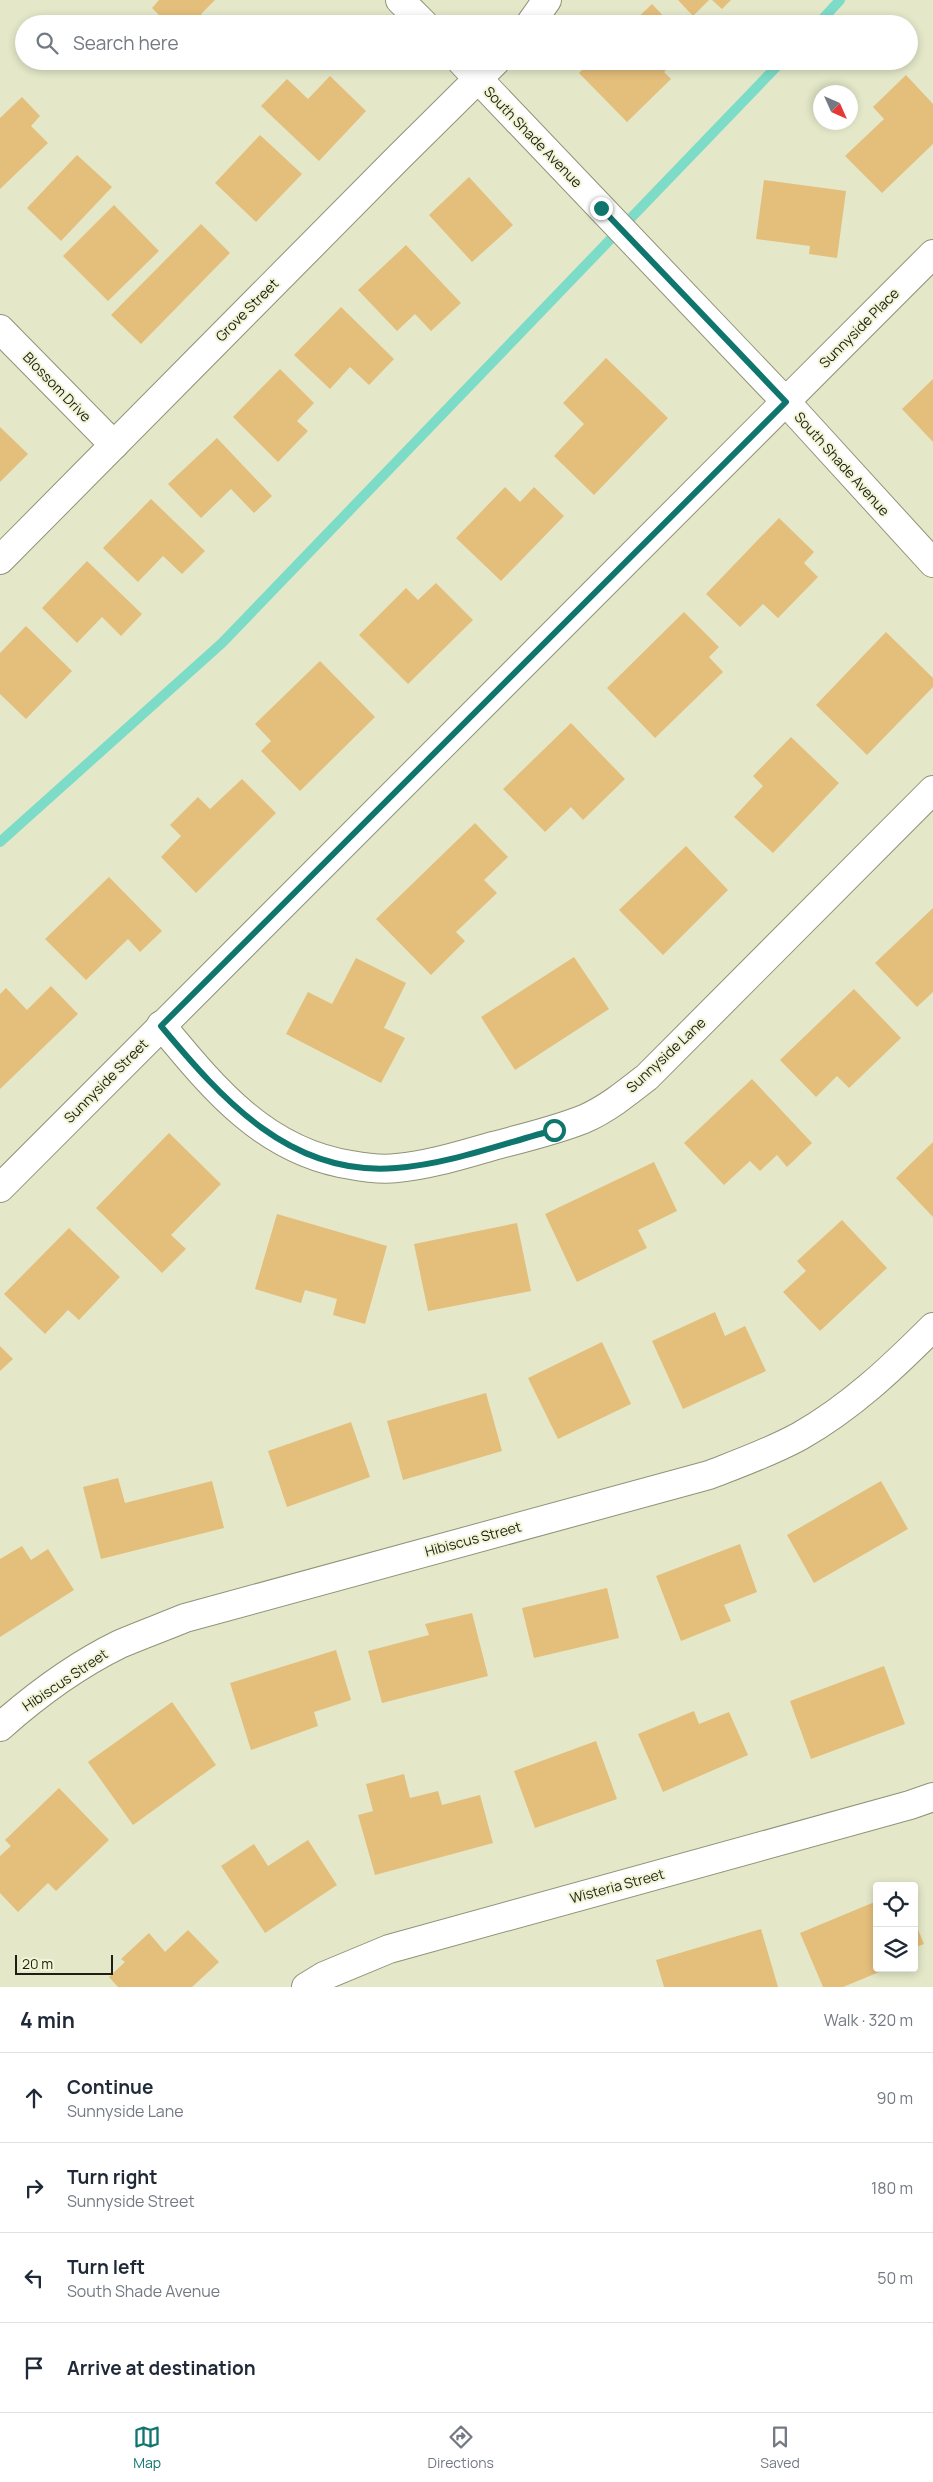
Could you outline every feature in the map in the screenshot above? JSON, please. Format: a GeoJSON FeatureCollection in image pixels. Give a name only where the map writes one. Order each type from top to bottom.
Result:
{"type":"FeatureCollection","features":[{"type":"Feature","properties":{"kind":"street"},"geometry":{"type":"LineString","coordinates":[[400,0],[415,15]]}},
{"type":"Feature","properties":{"kind":"street"},"geometry":{"type":"LineString","coordinates":[[536,15],[547,0]]}},
{"type":"Feature","properties":{"kind":"street","name":"Grove Street"},"geometry":{"type":"LineString","coordinates":[[0,560],[399,157],[476,70]]}},
{"type":"Feature","properties":{"kind":"street","name":"South Shade Avenue"},"geometry":{"type":"LineString","coordinates":[[482,70],[601,208],[786,402],[933,563]]}},
{"type":"Feature","properties":{"kind":"street","name":"Sunnyside Place"},"geometry":{"type":"LineString","coordinates":[[786,402],[933,254]]}},
{"type":"Feature","properties":{"kind":"street","name":"Blossom Drive"},"geometry":{"type":"LineString","coordinates":[[0,329],[114,445]]}},
{"type":"Feature","properties":{"kind":"street","name":"Sunnyside Street"},"geometry":{"type":"LineString","coordinates":[[0,1188],[786,402]]}},
{"type":"Feature","properties":{"kind":"street","name":"Sunnyside Lane"},"geometry":{"type":"LineString","coordinates":[[161,1026],[196,1068],[253,1124],[287,1146],[330,1162],[375,1169],[438,1162],[554,1130],[586,1118],[625,1095],[647,1077],[933,790]]}},
{"type":"Feature","properties":{"kind":"street","name":"Hibiscus Street"},"geometry":{"type":"LineString","coordinates":[[0,1728],[22,1707],[84,1664],[120,1644],[185,1618],[709,1475],[758,1456],[801,1436],[850,1403],[891,1370],[933,1327]]}},
{"type":"Feature","properties":{"kind":"street","name":"Wisteria Street"},"geometry":{"type":"LineString","coordinates":[[306,1987],[324,1976],[389,1949],[901,1808],[933,1797]]}},
{"type":"Feature","properties":{"kind":"building"},"geometry":{"type":"Polygon","coordinates":[[[159,0],[215,0],[202,15],[159,15],[152,8],[159,0]]]}},
{"type":"Feature","properties":{"kind":"building"},"geometry":{"type":"Polygon","coordinates":[[[678,0],[709,0],[694,15],[678,0]]]}},
{"type":"Feature","properties":{"kind":"building"},"geometry":{"type":"Polygon","coordinates":[[[712,0],[731,0],[722,9],[712,0]]]}},
{"type":"Feature","properties":{"kind":"building"},"geometry":{"type":"Polygon","coordinates":[[[652,4],[662,15],[640,15],[652,4]]]}},
{"type":"Feature","properties":{"kind":"building"},"geometry":{"type":"Polygon","coordinates":[[[582,70],[666,70],[664,72],[671,79],[627,122],[579,73],[582,70]]]}},
{"type":"Feature","properties":{"kind":"building"},"geometry":{"type":"Polygon","coordinates":[[[906,75],[933,104],[933,144],[882,193],[845,156],[884,119],[873,107],[906,75]]]}},
{"type":"Feature","properties":{"kind":"building"},"geometry":{"type":"Polygon","coordinates":[[[330,76],[366,111],[319,161],[261,106],[287,79],[308,99],[330,76]]]}},
{"type":"Feature","properties":{"kind":"building"},"geometry":{"type":"Polygon","coordinates":[[[22,97],[40,116],[31,126],[48,143],[0,189],[0,118],[22,97]]]}},
{"type":"Feature","properties":{"kind":"building"},"geometry":{"type":"Polygon","coordinates":[[[260,135],[302,174],[256,222],[215,183],[260,135]]]}},
{"type":"Feature","properties":{"kind":"building"},"geometry":{"type":"Polygon","coordinates":[[[77,155],[112,187],[61,241],[27,208],[77,155]]]}},
{"type":"Feature","properties":{"kind":"building"},"geometry":{"type":"Polygon","coordinates":[[[469,177],[513,225],[472,262],[429,215],[469,177]]]}},
{"type":"Feature","properties":{"kind":"building"},"geometry":{"type":"Polygon","coordinates":[[[764,180],[846,191],[837,258],[809,254],[810,246],[756,239],[764,180]]]}},
{"type":"Feature","properties":{"kind":"building"},"geometry":{"type":"Polygon","coordinates":[[[114,205],[159,251],[108,301],[63,256],[114,205]]]}},
{"type":"Feature","properties":{"kind":"building"},"geometry":{"type":"Polygon","coordinates":[[[201,224],[230,253],[141,344],[111,315],[201,224]]]}},
{"type":"Feature","properties":{"kind":"building"},"geometry":{"type":"Polygon","coordinates":[[[406,245],[461,303],[431,331],[415,314],[397,331],[358,290],[406,245]]]}},
{"type":"Feature","properties":{"kind":"building"},"geometry":{"type":"Polygon","coordinates":[[[341,307],[394,359],[369,385],[350,367],[330,389],[294,355],[341,307]]]}},
{"type":"Feature","properties":{"kind":"building"},"geometry":{"type":"Polygon","coordinates":[[[606,358],[668,418],[594,495],[554,456],[584,424],[563,403],[606,358]]]}},
{"type":"Feature","properties":{"kind":"building"},"geometry":{"type":"Polygon","coordinates":[[[280,369],[314,403],[297,421],[308,431],[278,462],[233,417],[280,369]]]}},
{"type":"Feature","properties":{"kind":"building"},"geometry":{"type":"Polygon","coordinates":[[[933,379],[933,442],[902,409],[933,379]]]}},
{"type":"Feature","properties":{"kind":"building"},"geometry":{"type":"Polygon","coordinates":[[[0,427],[28,454],[0,482],[0,427]]]}},
{"type":"Feature","properties":{"kind":"building"},"geometry":{"type":"Polygon","coordinates":[[[217,438],[272,496],[254,513],[231,489],[201,518],[168,484],[217,438]]]}},
{"type":"Feature","properties":{"kind":"building"},"geometry":{"type":"Polygon","coordinates":[[[505,487],[520,502],[534,487],[564,516],[501,581],[456,538],[505,487]]]}},
{"type":"Feature","properties":{"kind":"building"},"geometry":{"type":"Polygon","coordinates":[[[151,499],[205,551],[182,574],[163,556],[138,582],[103,548],[151,499]]]}},
{"type":"Feature","properties":{"kind":"building"},"geometry":{"type":"Polygon","coordinates":[[[779,518],[814,552],[804,563],[818,577],[778,618],[763,604],[740,627],[706,594],[779,518]]]}},
{"type":"Feature","properties":{"kind":"building"},"geometry":{"type":"Polygon","coordinates":[[[87,561],[142,614],[121,636],[102,617],[77,643],[42,608],[87,561]]]}},
{"type":"Feature","properties":{"kind":"building"},"geometry":{"type":"Polygon","coordinates":[[[436,583],[473,620],[408,684],[359,635],[406,588],[418,600],[436,583]]]}},
{"type":"Feature","properties":{"kind":"building"},"geometry":{"type":"Polygon","coordinates":[[[684,612],[719,647],[709,657],[723,672],[655,738],[607,688],[684,612]]]}},
{"type":"Feature","properties":{"kind":"building"},"geometry":{"type":"Polygon","coordinates":[[[26,626],[72,671],[26,719],[0,694],[0,653],[26,626]]]}},
{"type":"Feature","properties":{"kind":"building"},"geometry":{"type":"Polygon","coordinates":[[[886,632],[933,678],[933,687],[867,755],[816,705],[886,632]]]}},
{"type":"Feature","properties":{"kind":"building"},"geometry":{"type":"Polygon","coordinates":[[[320,661],[375,717],[300,791],[261,751],[271,741],[255,724],[320,661]]]}},
{"type":"Feature","properties":{"kind":"building"},"geometry":{"type":"Polygon","coordinates":[[[571,723],[625,779],[583,820],[571,807],[545,832],[503,789],[571,723]]]}},
{"type":"Feature","properties":{"kind":"building"},"geometry":{"type":"Polygon","coordinates":[[[791,737],[839,783],[773,853],[734,817],[763,786],[753,776],[791,737]]]}},
{"type":"Feature","properties":{"kind":"building"},"geometry":{"type":"Polygon","coordinates":[[[242,779],[276,813],[196,893],[161,857],[181,836],[170,825],[198,797],[210,809],[242,779]]]}},
{"type":"Feature","properties":{"kind":"building"},"geometry":{"type":"Polygon","coordinates":[[[475,823],[508,857],[484,880],[497,893],[456,932],[465,941],[431,975],[376,919],[475,823]]]}},
{"type":"Feature","properties":{"kind":"building"},"geometry":{"type":"Polygon","coordinates":[[[686,846],[728,890],[663,955],[619,910],[686,846]]]}},
{"type":"Feature","properties":{"kind":"building"},"geometry":{"type":"Polygon","coordinates":[[[109,877],[162,931],[140,952],[128,939],[86,980],[45,939],[109,877]]]}},
{"type":"Feature","properties":{"kind":"building"},"geometry":{"type":"Polygon","coordinates":[[[933,908],[933,992],[917,1007],[875,963],[933,908]]]}},
{"type":"Feature","properties":{"kind":"building"},"geometry":{"type":"Polygon","coordinates":[[[574,957],[609,1009],[515,1070],[481,1017],[574,957]]]}},
{"type":"Feature","properties":{"kind":"building"},"geometry":{"type":"Polygon","coordinates":[[[356,958],[406,983],[384,1028],[405,1038],[381,1083],[286,1034],[308,992],[332,1004],[356,958]]]}},
{"type":"Feature","properties":{"kind":"building"},"geometry":{"type":"Polygon","coordinates":[[[51,986],[78,1014],[0,1089],[0,994],[6,988],[27,1010],[51,986]]]}},
{"type":"Feature","properties":{"kind":"building"},"geometry":{"type":"Polygon","coordinates":[[[854,989],[901,1038],[849,1088],[837,1076],[816,1097],[780,1060],[854,989]]]}},
{"type":"Feature","properties":{"kind":"building"},"geometry":{"type":"Polygon","coordinates":[[[752,1079],[812,1143],[787,1167],[777,1155],[760,1171],[750,1161],[724,1185],[684,1143],[752,1079]]]}},
{"type":"Feature","properties":{"kind":"building"},"geometry":{"type":"Polygon","coordinates":[[[169,1133],[221,1184],[171,1235],[186,1249],[162,1273],[96,1208],[169,1133]]]}},
{"type":"Feature","properties":{"kind":"building"},"geometry":{"type":"Polygon","coordinates":[[[933,1142],[933,1217],[896,1178],[933,1142]]]}},
{"type":"Feature","properties":{"kind":"building"},"geometry":{"type":"Polygon","coordinates":[[[654,1162],[677,1211],[638,1230],[647,1248],[577,1282],[545,1214],[654,1162]]]}},
{"type":"Feature","properties":{"kind":"building"},"geometry":{"type":"Polygon","coordinates":[[[277,1214],[387,1246],[365,1324],[333,1315],[337,1299],[305,1290],[301,1303],[255,1289],[277,1214]]]}},
{"type":"Feature","properties":{"kind":"building"},"geometry":{"type":"Polygon","coordinates":[[[842,1220],[887,1268],[820,1331],[783,1292],[806,1271],[797,1261],[842,1220]]]}},
{"type":"Feature","properties":{"kind":"building"},"geometry":{"type":"Polygon","coordinates":[[[517,1223],[531,1291],[428,1311],[414,1244],[517,1223]]]}},
{"type":"Feature","properties":{"kind":"building"},"geometry":{"type":"Polygon","coordinates":[[[69,1228],[120,1277],[79,1320],[68,1310],[45,1334],[4,1294],[69,1228]]]}},
{"type":"Feature","properties":{"kind":"building"},"geometry":{"type":"Polygon","coordinates":[[[715,1312],[725,1336],[745,1326],[766,1371],[683,1409],[652,1341],[715,1312]]]}},
{"type":"Feature","properties":{"kind":"building"},"geometry":{"type":"Polygon","coordinates":[[[602,1342],[631,1404],[558,1439],[528,1378],[602,1342]]]}},
{"type":"Feature","properties":{"kind":"building"},"geometry":{"type":"Polygon","coordinates":[[[0,1346],[13,1359],[0,1371],[0,1346]]]}},
{"type":"Feature","properties":{"kind":"building"},"geometry":{"type":"Polygon","coordinates":[[[486,1393],[502,1451],[403,1480],[387,1421],[486,1393]]]}},
{"type":"Feature","properties":{"kind":"building"},"geometry":{"type":"Polygon","coordinates":[[[351,1422],[370,1477],[287,1507],[268,1451],[351,1422]]]}},
{"type":"Feature","properties":{"kind":"building"},"geometry":{"type":"Polygon","coordinates":[[[118,1478],[125,1503],[212,1481],[224,1528],[101,1559],[83,1487],[118,1478]]]}},
{"type":"Feature","properties":{"kind":"building"},"geometry":{"type":"Polygon","coordinates":[[[881,1481],[908,1529],[814,1583],[787,1535],[881,1481]]]}},
{"type":"Feature","properties":{"kind":"building"},"geometry":{"type":"Polygon","coordinates":[[[740,1544],[757,1592],[724,1605],[731,1621],[681,1641],[656,1576],[740,1544]]]}},
{"type":"Feature","properties":{"kind":"building"},"geometry":{"type":"Polygon","coordinates":[[[22,1546],[31,1560],[48,1549],[74,1590],[0,1637],[0,1559],[22,1546]]]}},
{"type":"Feature","properties":{"kind":"building"},"geometry":{"type":"Polygon","coordinates":[[[607,1588],[619,1638],[534,1658],[522,1608],[607,1588]]]}},
{"type":"Feature","properties":{"kind":"building"},"geometry":{"type":"Polygon","coordinates":[[[472,1613],[488,1676],[382,1703],[368,1651],[429,1635],[425,1624],[472,1613]]]}},
{"type":"Feature","properties":{"kind":"building"},"geometry":{"type":"Polygon","coordinates":[[[336,1650],[351,1700],[314,1712],[318,1726],[251,1750],[230,1683],[336,1650]]]}},
{"type":"Feature","properties":{"kind":"building"},"geometry":{"type":"Polygon","coordinates":[[[884,1666],[905,1724],[811,1759],[790,1701],[884,1666]]]}},
{"type":"Feature","properties":{"kind":"building"},"geometry":{"type":"Polygon","coordinates":[[[172,1702],[216,1765],[133,1825],[88,1762],[172,1702]]]}},
{"type":"Feature","properties":{"kind":"building"},"geometry":{"type":"Polygon","coordinates":[[[694,1711],[699,1724],[729,1712],[748,1755],[663,1792],[638,1734],[694,1711]]]}},
{"type":"Feature","properties":{"kind":"building"},"geometry":{"type":"Polygon","coordinates":[[[596,1741],[617,1799],[535,1828],[514,1771],[596,1741]]]}},
{"type":"Feature","properties":{"kind":"building"},"geometry":{"type":"Polygon","coordinates":[[[404,1774],[410,1798],[438,1791],[442,1805],[480,1795],[493,1843],[375,1875],[358,1815],[373,1811],[366,1784],[404,1774]]]}},
{"type":"Feature","properties":{"kind":"building"},"geometry":{"type":"Polygon","coordinates":[[[59,1788],[109,1840],[56,1891],[48,1883],[18,1912],[0,1893],[0,1856],[11,1846],[5,1840],[59,1788]]]}},
{"type":"Feature","properties":{"kind":"building"},"geometry":{"type":"Polygon","coordinates":[[[308,1840],[337,1885],[265,1933],[221,1866],[254,1844],[268,1866],[308,1840]]]}},
{"type":"Feature","properties":{"kind":"building"},"geometry":{"type":"Polygon","coordinates":[[[873,1903],[873,1972],[879,1972],[843,1987],[823,1987],[800,1933],[873,1903]]]}},
{"type":"Feature","properties":{"kind":"building"},"geometry":{"type":"Polygon","coordinates":[[[761,1929],[778,1987],[664,1987],[656,1960],[761,1929]]]}},
{"type":"Feature","properties":{"kind":"building"},"geometry":{"type":"Polygon","coordinates":[[[188,1930],[219,1962],[192,1987],[118,1987],[109,1977],[125,1962],[121,1959],[149,1933],[165,1952],[188,1930]]]}},
{"type":"Feature","properties":{"kind":"building"},"geometry":{"type":"Polygon","coordinates":[[[918,1930],[924,1944],[918,1946],[918,1930]]]}},
{"type":"Feature","properties":{"kind":"waterway"},"geometry":{"type":"LineString","coordinates":[[826,15],[840,0]]}},
{"type":"Feature","properties":{"kind":"waterway"},"geometry":{"type":"LineString","coordinates":[[0,842],[222,643],[773,70]]}},
{"type":"Feature","properties":{"kind":"route"},"geometry":{"type":"LineString","coordinates":[[554,1130],[438,1162],[375,1169],[330,1162],[287,1146],[253,1124],[196,1068],[161,1026],[786,402],[601,208]]}}]}
